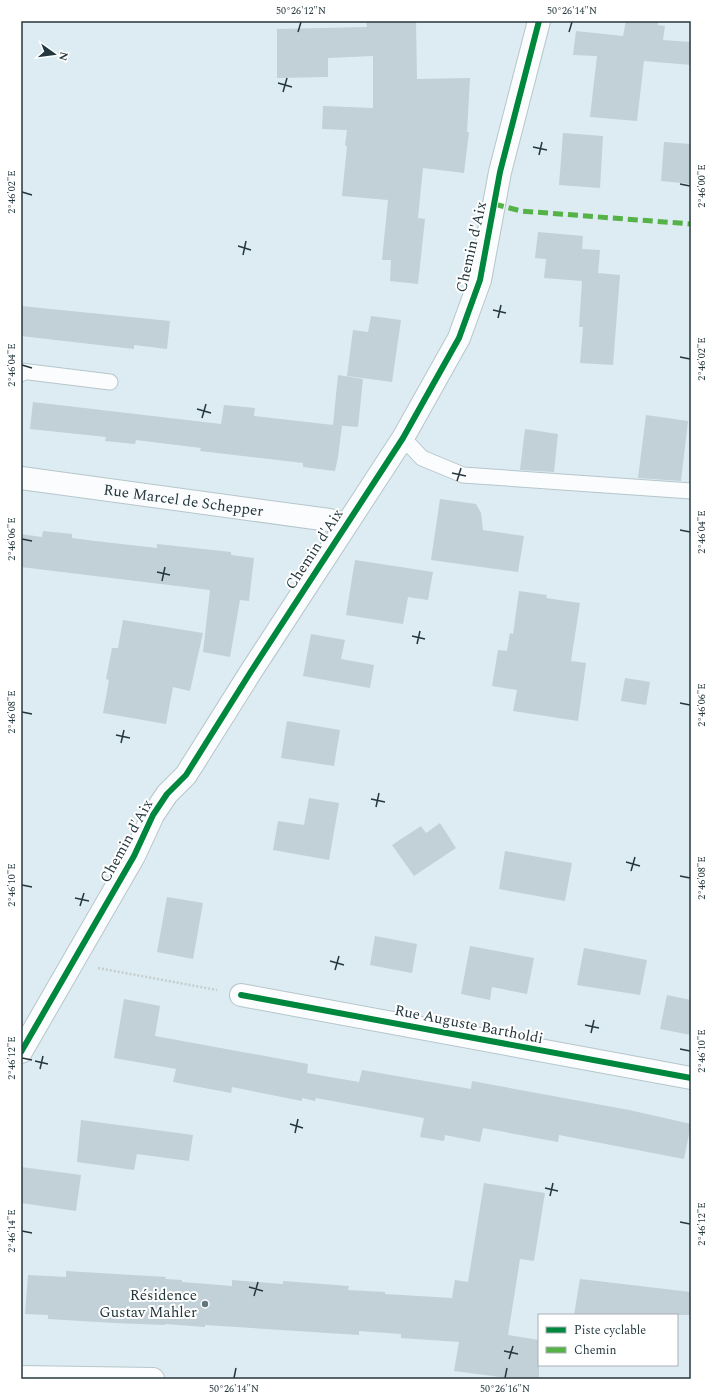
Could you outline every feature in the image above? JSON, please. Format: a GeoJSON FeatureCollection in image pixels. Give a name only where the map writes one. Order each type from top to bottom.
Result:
{"type":"FeatureCollection","features":[{"type":"Feature","properties":{"kind":"street","name":"Chemin d'Aix"},"geometry":{"type":"LineString","coordinates":[[21,1052],[134,856],[153,815],[166,794],[186,776],[250,673],[403,438],[459,338],[480,280],[500,172],[538,21]]}},
{"type":"Feature","properties":{"kind":"street","name":"Rue Marcel de Schepper"},"geometry":{"type":"LineString","coordinates":[[21,478],[329,520],[346,524]]}},
{"type":"Feature","properties":{"kind":"street","name":"Rue Auguste Bartholdi"},"geometry":{"type":"LineString","coordinates":[[242,995],[691,1078]]}},
{"type":"Feature","properties":{"kind":"street"},"geometry":{"type":"LineString","coordinates":[[21,1377],[145,1379]]}},
{"type":"Feature","properties":{"kind":"lane"},"geometry":{"type":"LineString","coordinates":[[21,372],[110,382]]}},
{"type":"Feature","properties":{"kind":"lane"},"geometry":{"type":"LineString","coordinates":[[403,438],[422,458],[463,475],[691,491]]}},
{"type":"Feature","properties":{"kind":"path"},"geometry":{"type":"LineString","coordinates":[[72,963],[242,995]]}},
{"type":"Feature","properties":{"kind":"building"},"geometry":{"type":"Polygon","coordinates":[[[366,21],[416,21],[417,79],[470,78],[467,132],[469,132],[464,173],[423,168],[418,218],[425,219],[418,284],[390,281],[391,260],[382,260],[388,200],[342,196],[347,146],[345,146],[347,130],[322,129],[323,106],[373,108],[373,56],[328,58],[328,77],[277,78],[277,29],[367,27],[366,21]]]}},
{"type":"Feature","properties":{"kind":"building"},"geometry":{"type":"Polygon","coordinates":[[[626,21],[658,21],[658,25],[665,26],[663,40],[691,42],[691,65],[644,61],[637,121],[590,117],[597,56],[573,55],[576,31],[623,36],[626,21]]]}},
{"type":"Feature","properties":{"kind":"building"},"geometry":{"type":"Polygon","coordinates":[[[563,133],[603,136],[600,188],[559,185],[563,133]]]}},
{"type":"Feature","properties":{"kind":"building"},"geometry":{"type":"Polygon","coordinates":[[[664,142],[691,144],[691,184],[661,181],[664,142]]]}},
{"type":"Feature","properties":{"kind":"building"},"geometry":{"type":"Polygon","coordinates":[[[538,232],[583,236],[582,249],[600,250],[598,273],[620,275],[613,365],[580,363],[583,327],[579,327],[582,281],[544,278],[546,259],[535,258],[538,232]]]}},
{"type":"Feature","properties":{"kind":"building"},"geometry":{"type":"Polygon","coordinates":[[[21,306],[170,321],[167,349],[134,345],[134,349],[21,336],[21,306]]]}},
{"type":"Feature","properties":{"kind":"building"},"geometry":{"type":"Polygon","coordinates":[[[371,316],[401,320],[392,382],[347,376],[353,330],[368,332],[371,316]]]}},
{"type":"Feature","properties":{"kind":"building"},"geometry":{"type":"Polygon","coordinates":[[[338,375],[363,379],[358,427],[333,425],[338,375]]]}},
{"type":"Feature","properties":{"kind":"building"},"geometry":{"type":"Polygon","coordinates":[[[33,402],[221,424],[224,405],[255,408],[254,416],[342,426],[335,471],[303,467],[303,463],[200,451],[201,448],[136,440],[135,444],[105,441],[106,437],[30,429],[33,402]]]}},
{"type":"Feature","properties":{"kind":"building"},"geometry":{"type":"Polygon","coordinates":[[[646,415],[688,421],[681,481],[638,478],[646,415]]]}},
{"type":"Feature","properties":{"kind":"building"},"geometry":{"type":"Polygon","coordinates":[[[525,429],[558,434],[554,472],[520,470],[525,429]]]}},
{"type":"Feature","properties":{"kind":"building"},"geometry":{"type":"Polygon","coordinates":[[[440,499],[476,504],[481,513],[483,530],[524,536],[518,572],[431,560],[440,499]]]}},
{"type":"Feature","properties":{"kind":"building"},"geometry":{"type":"Polygon","coordinates":[[[43,531],[72,534],[72,538],[95,541],[157,548],[157,544],[231,552],[231,555],[254,558],[249,601],[240,600],[230,657],[203,652],[210,590],[21,567],[21,534],[42,537],[43,531]]]}},
{"type":"Feature","properties":{"kind":"building"},"geometry":{"type":"Polygon","coordinates":[[[355,560],[433,572],[428,600],[408,597],[403,624],[346,615],[355,560]]]}},
{"type":"Feature","properties":{"kind":"building"},"geometry":{"type":"Polygon","coordinates":[[[519,591],[547,595],[546,598],[580,603],[571,661],[586,663],[578,721],[513,711],[517,690],[492,686],[498,650],[507,651],[510,633],[513,634],[519,591]]]}},
{"type":"Feature","properties":{"kind":"building"},"geometry":{"type":"Polygon","coordinates":[[[123,620],[203,633],[190,691],[173,687],[166,724],[103,713],[109,680],[106,679],[112,648],[118,648],[123,620]]]}},
{"type":"Feature","properties":{"kind":"building"},"geometry":{"type":"Polygon","coordinates":[[[311,634],[345,640],[341,659],[374,665],[370,688],[303,676],[311,634]]]}},
{"type":"Feature","properties":{"kind":"building"},"geometry":{"type":"Polygon","coordinates":[[[625,678],[650,682],[646,705],[621,701],[625,678]]]}},
{"type":"Feature","properties":{"kind":"building"},"geometry":{"type":"Polygon","coordinates":[[[287,721],[340,730],[334,766],[281,758],[287,721]]]}},
{"type":"Feature","properties":{"kind":"building"},"geometry":{"type":"Polygon","coordinates":[[[309,798],[339,803],[329,860],[273,850],[278,821],[304,825],[309,798]]]}},
{"type":"Feature","properties":{"kind":"building"},"geometry":{"type":"Polygon","coordinates":[[[440,823],[456,848],[414,876],[392,845],[421,826],[426,833],[440,823]]]}},
{"type":"Feature","properties":{"kind":"building"},"geometry":{"type":"Polygon","coordinates":[[[505,851],[572,863],[565,901],[499,889],[505,851]]]}},
{"type":"Feature","properties":{"kind":"building"},"geometry":{"type":"Polygon","coordinates":[[[167,897],[203,903],[193,959],[157,952],[167,897]]]}},
{"type":"Feature","properties":{"kind":"building"},"geometry":{"type":"Polygon","coordinates":[[[375,936],[417,944],[412,973],[370,965],[375,936]]]}},
{"type":"Feature","properties":{"kind":"building"},"geometry":{"type":"Polygon","coordinates":[[[470,946],[534,958],[527,994],[492,987],[490,1000],[461,994],[470,946]]]}},
{"type":"Feature","properties":{"kind":"building"},"geometry":{"type":"Polygon","coordinates":[[[584,948],[647,960],[640,995],[577,985],[584,948]]]}},
{"type":"Feature","properties":{"kind":"building"},"geometry":{"type":"Polygon","coordinates":[[[667,995],[691,1000],[691,1035],[660,1029],[667,995]]]}},
{"type":"Feature","properties":{"kind":"building"},"geometry":{"type":"Polygon","coordinates":[[[124,999],[160,1006],[155,1036],[308,1064],[307,1073],[359,1082],[362,1070],[471,1089],[472,1081],[629,1110],[691,1124],[684,1159],[559,1135],[558,1142],[483,1128],[480,1142],[445,1135],[444,1141],[420,1137],[424,1118],[316,1098],[315,1101],[302,1098],[302,1101],[232,1087],[231,1093],[173,1082],[176,1069],[114,1058],[124,999]]]}},
{"type":"Feature","properties":{"kind":"building"},"geometry":{"type":"Polygon","coordinates":[[[81,1120],[193,1135],[189,1161],[137,1154],[134,1170],[77,1162],[81,1120]]]}},
{"type":"Feature","properties":{"kind":"building"},"geometry":{"type":"Polygon","coordinates":[[[21,1167],[81,1175],[76,1211],[21,1203],[21,1167]]]}},
{"type":"Feature","properties":{"kind":"building"},"geometry":{"type":"Polygon","coordinates":[[[484,1183],[545,1193],[534,1261],[520,1259],[508,1335],[538,1340],[539,1379],[516,1379],[454,1371],[459,1342],[401,1338],[401,1334],[359,1331],[359,1335],[205,1325],[205,1327],[165,1324],[114,1323],[48,1319],[48,1315],[25,1314],[28,1275],[66,1277],[66,1271],[166,1277],[165,1279],[182,1280],[182,1282],[232,1286],[232,1280],[283,1284],[283,1281],[349,1286],[348,1290],[385,1292],[385,1294],[452,1298],[455,1280],[468,1282],[484,1183]]]}},
{"type":"Feature","properties":{"kind":"building"},"geometry":{"type":"Polygon","coordinates":[[[580,1279],[691,1292],[691,1315],[574,1314],[580,1279]]]}},
{"type":"Feature","properties":{"kind":"marked path"},"geometry":{"type":"LineString","coordinates":[[494,204],[521,211],[691,224]]}},
{"type":"Feature","properties":{"kind":"cycle path"},"geometry":{"type":"LineString","coordinates":[[21,1052],[134,856],[153,815],[167,794],[186,775],[250,673],[403,438],[459,338],[480,280],[500,172],[539,21]]}},
{"type":"Feature","properties":{"kind":"cycle path"},"geometry":{"type":"LineString","coordinates":[[241,995],[691,1078]]}},
{"type":"Feature","properties":{"kind":"place","name":"Résidence Gustav Mahler"},"geometry":{"type":"Point","coordinates":[205,1304]}}]}
